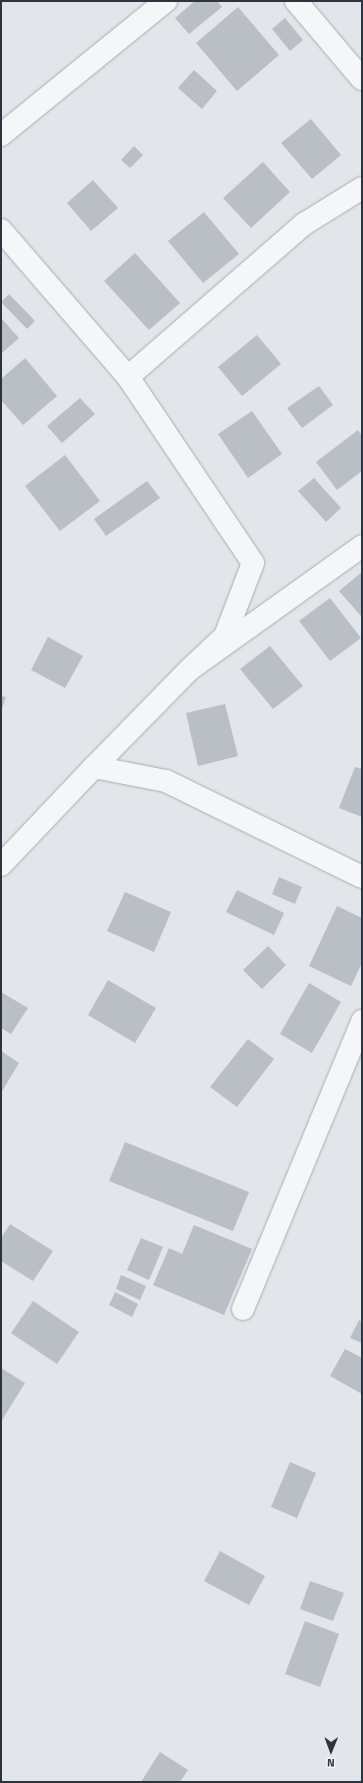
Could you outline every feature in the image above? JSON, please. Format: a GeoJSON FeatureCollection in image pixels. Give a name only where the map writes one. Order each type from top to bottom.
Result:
{"type":"FeatureCollection","features":[{"type":"Feature","properties":{"kind":"street"},"geometry":{"type":"LineString","coordinates":[[1,135],[166,1]]}},
{"type":"Feature","properties":{"kind":"street"},"geometry":{"type":"LineString","coordinates":[[296,1],[362,79]]}},
{"type":"Feature","properties":{"kind":"street"},"geometry":{"type":"LineString","coordinates":[[128,377],[304,224],[362,188]]}},
{"type":"Feature","properties":{"kind":"street"},"geometry":{"type":"LineString","coordinates":[[1,230],[128,377],[253,563],[225,636],[189,670],[94,767],[1,865]]}},
{"type":"Feature","properties":{"kind":"street"},"geometry":{"type":"LineString","coordinates":[[189,670],[362,546]]}},
{"type":"Feature","properties":{"kind":"street"},"geometry":{"type":"LineString","coordinates":[[94,767],[166,781],[362,877]]}},
{"type":"Feature","properties":{"kind":"street"},"geometry":{"type":"LineString","coordinates":[[243,1309],[362,1021]]}},
{"type":"Feature","properties":{"kind":"building"},"geometry":{"type":"Polygon","coordinates":[[[195,1],[217,1],[222,7],[189,34],[175,18],[195,1]]]}},
{"type":"Feature","properties":{"kind":"building"},"geometry":{"type":"Polygon","coordinates":[[[238,7],[279,55],[237,91],[196,43],[238,7]]]}},
{"type":"Feature","properties":{"kind":"building"},"geometry":{"type":"Polygon","coordinates":[[[285,18],[303,40],[290,51],[272,29],[285,18]]]}},
{"type":"Feature","properties":{"kind":"building"},"geometry":{"type":"Polygon","coordinates":[[[194,70],[217,91],[202,109],[178,88],[194,70]]]}},
{"type":"Feature","properties":{"kind":"building"},"geometry":{"type":"Polygon","coordinates":[[[311,119],[341,155],[312,179],[281,143],[311,119]]]}},
{"type":"Feature","properties":{"kind":"building"},"geometry":{"type":"Polygon","coordinates":[[[134,146],[143,155],[130,168],[121,160],[134,146]]]}},
{"type":"Feature","properties":{"kind":"building"},"geometry":{"type":"Polygon","coordinates":[[[263,162],[290,192],[251,228],[223,198],[263,162]]]}},
{"type":"Feature","properties":{"kind":"building"},"geometry":{"type":"Polygon","coordinates":[[[93,180],[118,208],[91,231],[67,203],[93,180]]]}},
{"type":"Feature","properties":{"kind":"building"},"geometry":{"type":"Polygon","coordinates":[[[204,212],[239,254],[203,283],[168,241],[204,212]]]}},
{"type":"Feature","properties":{"kind":"building"},"geometry":{"type":"Polygon","coordinates":[[[135,253],[180,303],[149,330],[104,281],[135,253]]]}},
{"type":"Feature","properties":{"kind":"building"},"geometry":{"type":"Polygon","coordinates":[[[9,294],[35,321],[27,329],[1,302],[9,294]]]}},
{"type":"Feature","properties":{"kind":"building"},"geometry":{"type":"Polygon","coordinates":[[[1,318],[19,338],[1,354],[1,318]]]}},
{"type":"Feature","properties":{"kind":"building"},"geometry":{"type":"Polygon","coordinates":[[[257,335],[281,364],[242,396],[218,367],[257,335]]]}},
{"type":"Feature","properties":{"kind":"building"},"geometry":{"type":"Polygon","coordinates":[[[25,358],[57,396],[23,425],[1,400],[1,379],[25,358]]]}},
{"type":"Feature","properties":{"kind":"building"},"geometry":{"type":"Polygon","coordinates":[[[319,386],[333,405],[302,428],[287,408],[319,386]]]}},
{"type":"Feature","properties":{"kind":"building"},"geometry":{"type":"Polygon","coordinates":[[[80,398],[95,414],[62,443],[47,426],[80,398]]]}},
{"type":"Feature","properties":{"kind":"building"},"geometry":{"type":"Polygon","coordinates":[[[252,411],[282,454],[248,478],[218,434],[252,411]]]}},
{"type":"Feature","properties":{"kind":"building"},"geometry":{"type":"Polygon","coordinates":[[[358,430],[362,436],[362,471],[337,490],[316,462],[358,430]]]}},
{"type":"Feature","properties":{"kind":"building"},"geometry":{"type":"Polygon","coordinates":[[[65,455],[100,501],[60,531],[25,486],[65,455]]]}},
{"type":"Feature","properties":{"kind":"building"},"geometry":{"type":"Polygon","coordinates":[[[314,478],[341,508],[326,522],[298,491],[314,478]]]}},
{"type":"Feature","properties":{"kind":"building"},"geometry":{"type":"Polygon","coordinates":[[[147,481],[160,498],[106,536],[94,519],[147,481]]]}},
{"type":"Feature","properties":{"kind":"building"},"geometry":{"type":"Polygon","coordinates":[[[362,572],[362,617],[339,591],[362,572]]]}},
{"type":"Feature","properties":{"kind":"building"},"geometry":{"type":"Polygon","coordinates":[[[330,598],[361,638],[330,661],[299,621],[330,598]]]}},
{"type":"Feature","properties":{"kind":"building"},"geometry":{"type":"Polygon","coordinates":[[[48,637],[83,656],[65,688],[31,670],[48,637]]]}},
{"type":"Feature","properties":{"kind":"building"},"geometry":{"type":"Polygon","coordinates":[[[270,646],[303,686],[273,709],[240,669],[270,646]]]}},
{"type":"Feature","properties":{"kind":"building"},"geometry":{"type":"Polygon","coordinates":[[[1,696],[6,697],[1,711],[1,696]]]}},
{"type":"Feature","properties":{"kind":"building"},"geometry":{"type":"Polygon","coordinates":[[[225,704],[238,756],[198,766],[186,713],[225,704]]]}},
{"type":"Feature","properties":{"kind":"building"},"geometry":{"type":"Polygon","coordinates":[[[355,767],[362,769],[362,817],[339,808],[355,767]]]}},
{"type":"Feature","properties":{"kind":"building"},"geometry":{"type":"Polygon","coordinates":[[[279,877],[302,887],[295,904],[272,894],[279,877]]]}},
{"type":"Feature","properties":{"kind":"building"},"geometry":{"type":"Polygon","coordinates":[[[237,890],[284,913],[274,935],[226,912],[237,890]]]}},
{"type":"Feature","properties":{"kind":"building"},"geometry":{"type":"Polygon","coordinates":[[[125,892],[171,912],[154,952],[107,931],[125,892]]]}},
{"type":"Feature","properties":{"kind":"building"},"geometry":{"type":"Polygon","coordinates":[[[337,906],[362,918],[362,963],[351,986],[309,966],[337,906]]]}},
{"type":"Feature","properties":{"kind":"building"},"geometry":{"type":"Polygon","coordinates":[[[268,946],[286,965],[262,989],[243,970],[268,946]]]}},
{"type":"Feature","properties":{"kind":"building"},"geometry":{"type":"Polygon","coordinates":[[[108,980],[156,1008],[135,1043],[88,1015],[108,980]]]}},
{"type":"Feature","properties":{"kind":"building"},"geometry":{"type":"Polygon","coordinates":[[[309,983],[341,1002],[312,1053],[280,1034],[309,983]]]}},
{"type":"Feature","properties":{"kind":"building"},"geometry":{"type":"Polygon","coordinates":[[[1,992],[28,1008],[11,1034],[1,1028],[1,992]]]}},
{"type":"Feature","properties":{"kind":"building"},"geometry":{"type":"Polygon","coordinates":[[[248,1039],[274,1059],[237,1107],[210,1087],[248,1039]]]}},
{"type":"Feature","properties":{"kind":"building"},"geometry":{"type":"Polygon","coordinates":[[[1,1051],[19,1063],[1,1093],[1,1051]]]}},
{"type":"Feature","properties":{"kind":"building"},"geometry":{"type":"Polygon","coordinates":[[[125,1142],[249,1192],[233,1231],[109,1181],[125,1142]]]}},
{"type":"Feature","properties":{"kind":"building"},"geometry":{"type":"Polygon","coordinates":[[[10,1224],[53,1251],[33,1281],[1,1261],[1,1238],[10,1224]]]}},
{"type":"Feature","properties":{"kind":"building"},"geometry":{"type":"Polygon","coordinates":[[[194,1225],[252,1249],[224,1315],[153,1285],[169,1248],[182,1254],[194,1225]]]}},
{"type":"Feature","properties":{"kind":"building"},"geometry":{"type":"Polygon","coordinates":[[[141,1238],[163,1247],[149,1280],[127,1270],[141,1238]]]}},
{"type":"Feature","properties":{"kind":"building"},"geometry":{"type":"Polygon","coordinates":[[[121,1275],[146,1286],[140,1300],[116,1289],[121,1275]]]}},
{"type":"Feature","properties":{"kind":"building"},"geometry":{"type":"Polygon","coordinates":[[[115,1292],[138,1304],[132,1317],[109,1305],[115,1292]]]}},
{"type":"Feature","properties":{"kind":"building"},"geometry":{"type":"Polygon","coordinates":[[[33,1301],[79,1332],[57,1364],[11,1333],[33,1301]]]}},
{"type":"Feature","properties":{"kind":"building"},"geometry":{"type":"Polygon","coordinates":[[[359,1320],[362,1322],[362,1343],[350,1338],[359,1320]]]}},
{"type":"Feature","properties":{"kind":"building"},"geometry":{"type":"Polygon","coordinates":[[[345,1349],[362,1358],[362,1394],[330,1376],[345,1349]]]}},
{"type":"Feature","properties":{"kind":"building"},"geometry":{"type":"Polygon","coordinates":[[[1,1368],[25,1383],[2,1420],[1,1419],[1,1368]]]}},
{"type":"Feature","properties":{"kind":"building"},"geometry":{"type":"Polygon","coordinates":[[[290,1462],[316,1473],[297,1518],[271,1507],[290,1462]]]}},
{"type":"Feature","properties":{"kind":"building"},"geometry":{"type":"Polygon","coordinates":[[[220,1551],[265,1576],[249,1605],[204,1581],[220,1551]]]}},
{"type":"Feature","properties":{"kind":"building"},"geometry":{"type":"Polygon","coordinates":[[[310,1581],[344,1593],[333,1621],[300,1609],[310,1581]]]}},
{"type":"Feature","properties":{"kind":"building"},"geometry":{"type":"Polygon","coordinates":[[[305,1621],[339,1634],[320,1687],[285,1674],[305,1621]]]}},
{"type":"Feature","properties":{"kind":"building"},"geometry":{"type":"Polygon","coordinates":[[[160,1752],[188,1770],[180,1782],[141,1782],[160,1752]]]}}]}
